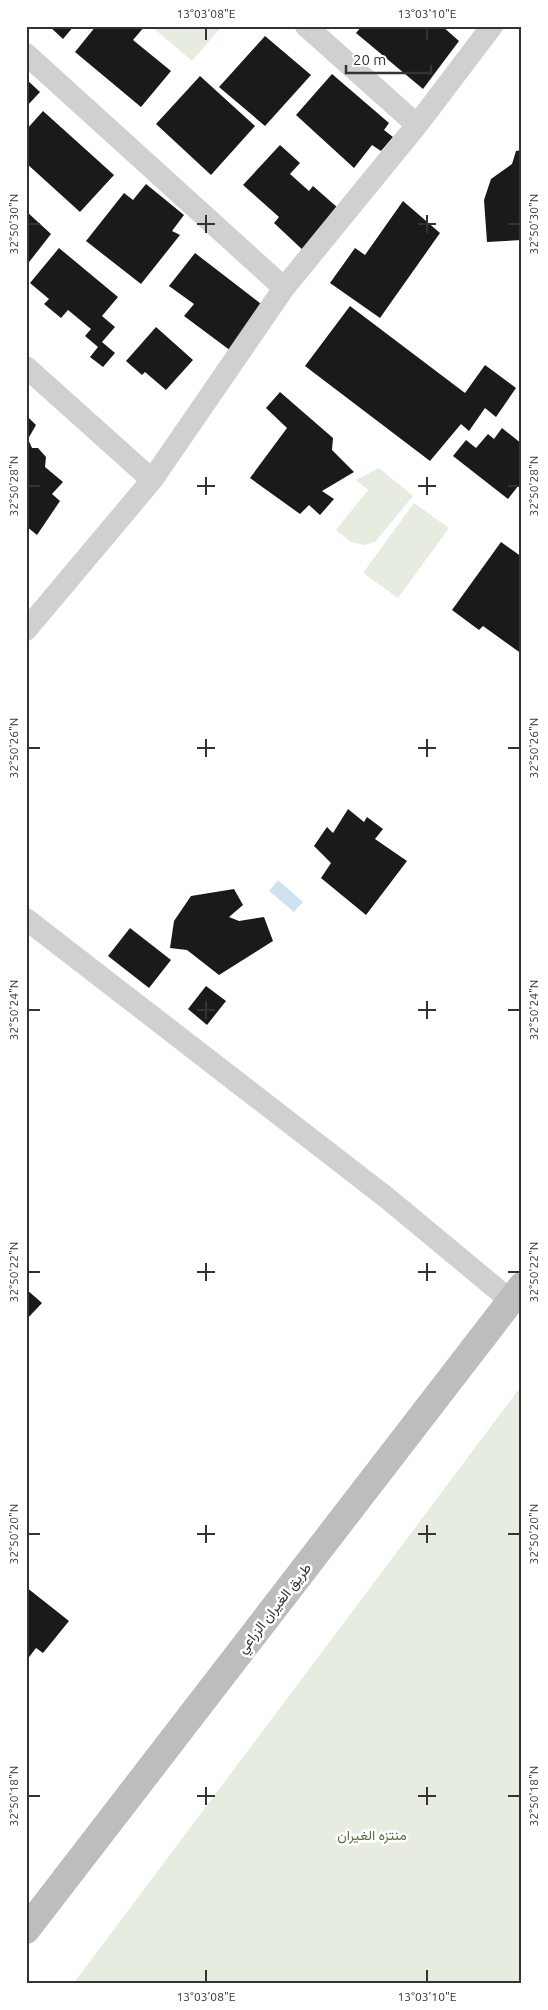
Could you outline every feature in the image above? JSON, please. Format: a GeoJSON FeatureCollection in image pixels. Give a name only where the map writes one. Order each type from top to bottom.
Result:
{"type":"FeatureCollection","features":[{"type":"Feature","properties":{"kind":"street"},"geometry":{"type":"LineString","coordinates":[[306,26],[417,124]]}},
{"type":"Feature","properties":{"kind":"street"},"geometry":{"type":"LineString","coordinates":[[26,630],[152,480],[284,288],[417,124],[492,26]]}},
{"type":"Feature","properties":{"kind":"street"},"geometry":{"type":"LineString","coordinates":[[26,54],[284,288]]}},
{"type":"Feature","properties":{"kind":"street"},"geometry":{"type":"LineString","coordinates":[[26,367],[152,480]]}},
{"type":"Feature","properties":{"kind":"street"},"geometry":{"type":"LineString","coordinates":[[26,919],[387,1198],[516,1293]]}},
{"type":"Feature","properties":{"kind":"street","name":"طريق الغيران الزراعي"},"geometry":{"type":"LineString","coordinates":[[26,1930],[516,1293]]}},
{"type":"Feature","properties":{"kind":"green space"},"geometry":{"type":"Polygon","coordinates":[[[151,26],[222,26],[192,61],[151,26]]]}},
{"type":"Feature","properties":{"kind":"green space"},"geometry":{"type":"Polygon","coordinates":[[[379,468],[413,496],[375,542],[364,545],[351,542],[336,530],[368,490],[356,480],[379,468]]]}},
{"type":"Feature","properties":{"kind":"green space"},"geometry":{"type":"Polygon","coordinates":[[[414,503],[449,528],[398,598],[363,573],[414,503]]]}},
{"type":"Feature","properties":{"kind":"green space","name":"منتزه الغيران"},"geometry":{"type":"Polygon","coordinates":[[[522,1385],[522,1984],[73,1984],[522,1385]]]}},
{"type":"Feature","properties":{"kind":"water"},"geometry":{"type":"Polygon","coordinates":[[[278,880],[303,902],[294,912],[269,891],[278,880]]]}},
{"type":"Feature","properties":{"kind":"building"},"geometry":{"type":"Polygon","coordinates":[[[49,26],[74,26],[63,39],[49,26]]]}},
{"type":"Feature","properties":{"kind":"building"},"geometry":{"type":"Polygon","coordinates":[[[96,26],[145,26],[133,40],[171,71],[141,107],[75,52],[96,26]]]}},
{"type":"Feature","properties":{"kind":"building"},"geometry":{"type":"Polygon","coordinates":[[[362,26],[442,26],[459,41],[423,89],[356,33],[362,26]]]}},
{"type":"Feature","properties":{"kind":"building"},"geometry":{"type":"Polygon","coordinates":[[[265,36],[311,75],[265,126],[219,87],[265,36]]]}},
{"type":"Feature","properties":{"kind":"building"},"geometry":{"type":"Polygon","coordinates":[[[332,74],[389,123],[384,130],[393,137],[381,151],[372,145],[354,168],[296,115],[332,74]]]}},
{"type":"Feature","properties":{"kind":"building"},"geometry":{"type":"Polygon","coordinates":[[[200,76],[255,126],[211,175],[156,124],[200,76]]]}},
{"type":"Feature","properties":{"kind":"building"},"geometry":{"type":"Polygon","coordinates":[[[26,79],[40,92],[26,107],[26,79]]]}},
{"type":"Feature","properties":{"kind":"building"},"geometry":{"type":"Polygon","coordinates":[[[43,111],[114,175],[80,212],[26,163],[26,130],[43,111]]]}},
{"type":"Feature","properties":{"kind":"building"},"geometry":{"type":"Polygon","coordinates":[[[280,145],[300,163],[290,174],[309,191],[313,186],[338,208],[306,253],[274,223],[279,217],[243,185],[280,145]]]}},
{"type":"Feature","properties":{"kind":"building"},"geometry":{"type":"Polygon","coordinates":[[[522,150],[522,240],[487,242],[484,200],[491,179],[512,164],[516,151],[522,150]]]}},
{"type":"Feature","properties":{"kind":"building"},"geometry":{"type":"Polygon","coordinates":[[[146,184],[184,215],[172,231],[180,235],[141,284],[86,241],[124,193],[133,200],[146,184]]]}},
{"type":"Feature","properties":{"kind":"building"},"geometry":{"type":"Polygon","coordinates":[[[403,201],[440,233],[380,318],[330,283],[355,248],[365,255],[403,201]]]}},
{"type":"Feature","properties":{"kind":"building"},"geometry":{"type":"Polygon","coordinates":[[[26,211],[51,234],[26,266],[26,211]]]}},
{"type":"Feature","properties":{"kind":"building"},"geometry":{"type":"Polygon","coordinates":[[[59,248],[118,297],[102,316],[115,327],[102,342],[115,353],[103,367],[90,357],[98,347],[85,336],[91,329],[68,310],[61,318],[44,304],[49,299],[30,283],[59,248]]]}},
{"type":"Feature","properties":{"kind":"building"},"geometry":{"type":"Polygon","coordinates":[[[195,253],[265,307],[231,351],[184,316],[194,304],[169,286],[195,253]]]}},
{"type":"Feature","properties":{"kind":"building"},"geometry":{"type":"Polygon","coordinates":[[[350,306],[465,393],[485,365],[516,388],[496,417],[485,408],[469,431],[461,424],[430,461],[305,366],[350,306]]]}},
{"type":"Feature","properties":{"kind":"building"},"geometry":{"type":"Polygon","coordinates":[[[156,327],[193,360],[166,390],[145,372],[142,375],[126,361],[156,327]]]}},
{"type":"Feature","properties":{"kind":"building"},"geometry":{"type":"Polygon","coordinates":[[[280,392],[333,438],[332,450],[354,472],[322,491],[334,499],[320,515],[309,505],[300,514],[250,478],[287,428],[266,408],[280,392]]]}},
{"type":"Feature","properties":{"kind":"building"},"geometry":{"type":"Polygon","coordinates":[[[26,415],[36,425],[28,439],[32,448],[38,448],[46,457],[45,467],[63,482],[52,494],[60,501],[37,535],[26,526],[26,415]]]}},
{"type":"Feature","properties":{"kind":"building"},"geometry":{"type":"Polygon","coordinates":[[[502,428],[522,444],[522,481],[508,499],[453,456],[466,440],[476,448],[488,434],[494,439],[502,428]]]}},
{"type":"Feature","properties":{"kind":"building"},"geometry":{"type":"Polygon","coordinates":[[[501,542],[522,557],[522,654],[483,626],[479,630],[452,610],[501,542]]]}},
{"type":"Feature","properties":{"kind":"building"},"geometry":{"type":"Polygon","coordinates":[[[348,809],[364,822],[367,817],[383,829],[375,839],[407,861],[366,915],[321,878],[331,863],[314,846],[327,827],[333,833],[348,809]]]}},
{"type":"Feature","properties":{"kind":"building"},"geometry":{"type":"Polygon","coordinates":[[[234,889],[243,905],[229,917],[239,921],[264,917],[273,941],[219,975],[187,950],[170,948],[174,921],[191,896],[234,889]]]}},
{"type":"Feature","properties":{"kind":"building"},"geometry":{"type":"Polygon","coordinates":[[[130,928],[171,960],[149,988],[108,956],[130,928]]]}},
{"type":"Feature","properties":{"kind":"building"},"geometry":{"type":"Polygon","coordinates":[[[206,986],[226,1001],[207,1025],[188,1009],[206,986]]]}},
{"type":"Feature","properties":{"kind":"building"},"geometry":{"type":"Polygon","coordinates":[[[26,1289],[42,1303],[26,1320],[26,1289]]]}},
{"type":"Feature","properties":{"kind":"building"},"geometry":{"type":"Polygon","coordinates":[[[26,1587],[69,1621],[43,1653],[36,1648],[26,1661],[26,1587]]]}}]}
